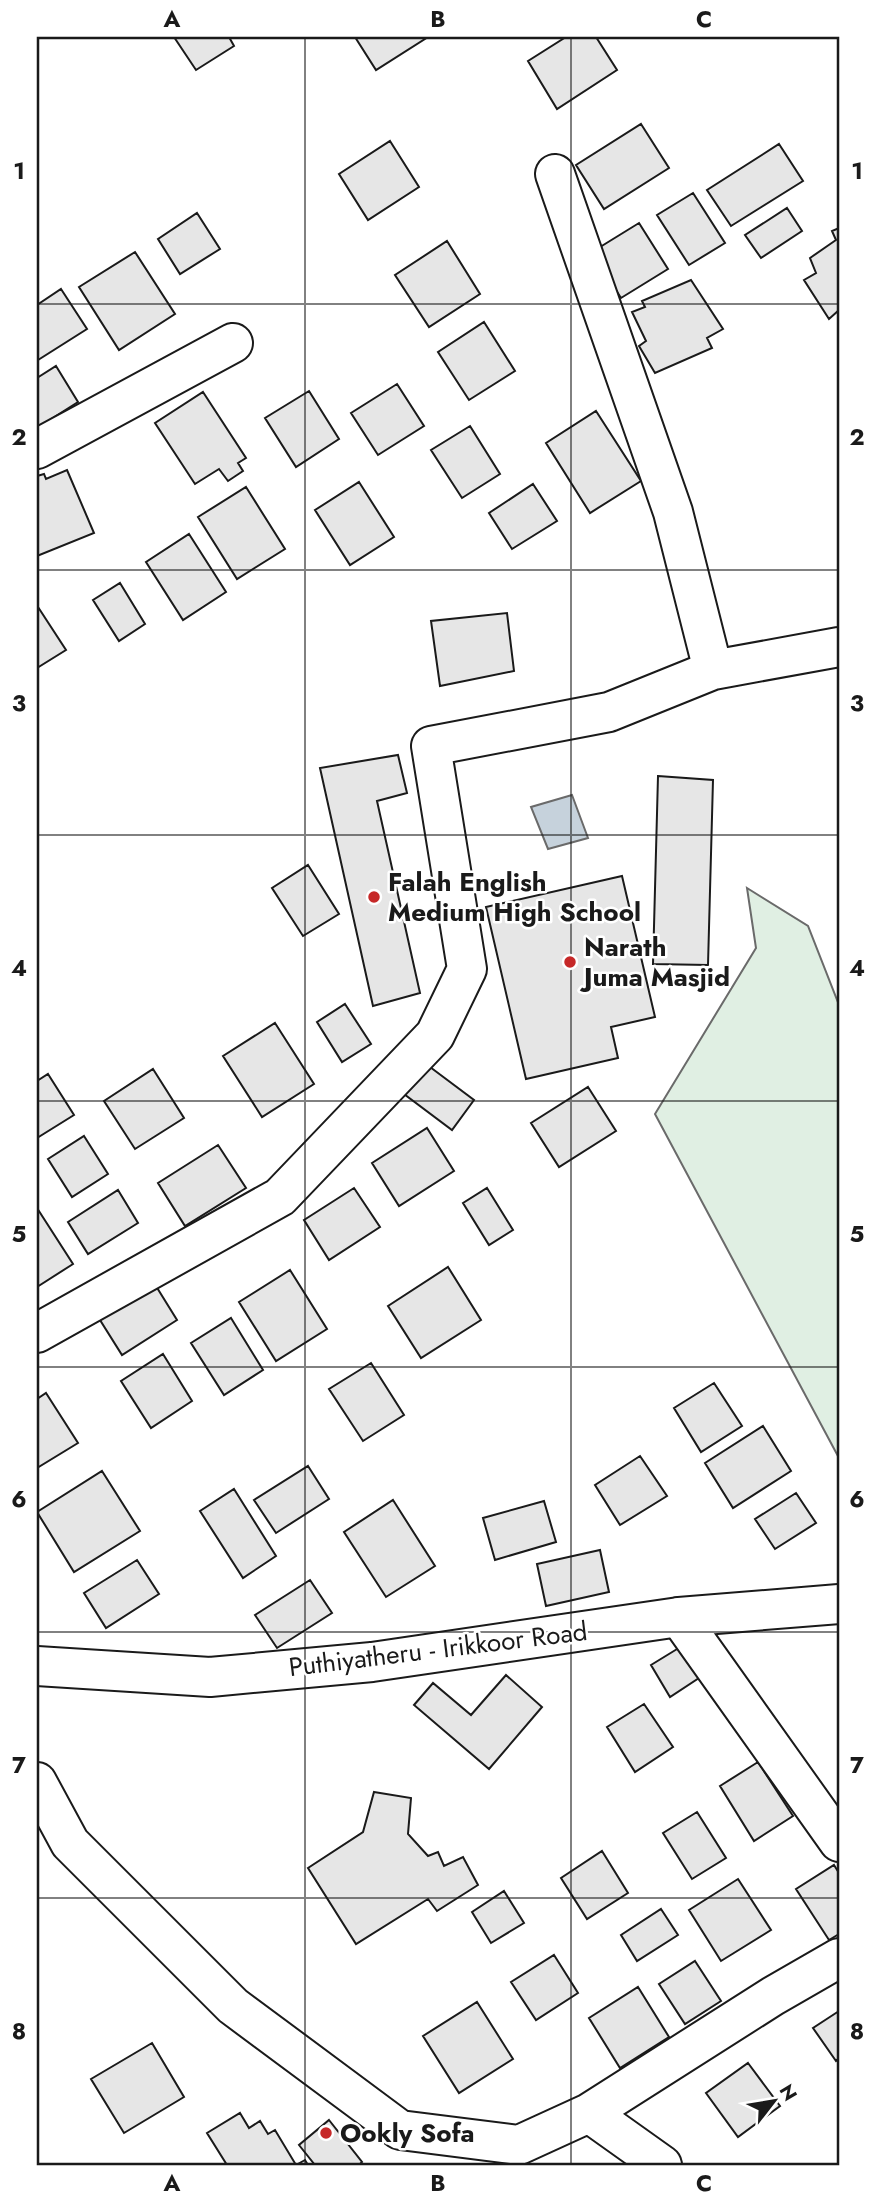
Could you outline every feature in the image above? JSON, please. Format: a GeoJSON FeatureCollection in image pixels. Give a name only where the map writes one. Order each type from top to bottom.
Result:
{"type":"FeatureCollection","features":[{"type":"Feature","properties":{"kind":"street"},"geometry":{"type":"LineString","coordinates":[[555,174],[673,512],[713,670]]}},
{"type":"Feature","properties":{"kind":"street"},"geometry":{"type":"LineString","coordinates":[[37,449],[233,343]]}},
{"type":"Feature","properties":{"kind":"street"},"geometry":{"type":"LineString","coordinates":[[37,1333],[281,1198],[435,1035],[467,969],[432,746],[609,712],[713,670],[839,647]]}},
{"type":"Feature","properties":{"kind":"street","name":"Puthiyatheru - Irikkoor Road"},"geometry":{"type":"LineString","coordinates":[[37,1666],[210,1676],[372,1662],[679,1617],[839,1604]]}},
{"type":"Feature","properties":{"kind":"street"},"geometry":{"type":"LineString","coordinates":[[679,1617],[839,1842]]}},
{"type":"Feature","properties":{"kind":"street"},"geometry":{"type":"LineString","coordinates":[[37,1782],[70,1843],[233,2006],[400,2130],[519,2145],[589,2113],[773,1996],[839,1958]]}},
{"type":"Feature","properties":{"kind":"street"},"geometry":{"type":"LineString","coordinates":[[589,2113],[662,2165]]}},
{"type":"Feature","properties":{"kind":"green space"},"geometry":{"type":"Polygon","coordinates":[[[747,888],[808,926],[839,1005],[839,1458],[655,1114],[756,948],[747,888]]]}},
{"type":"Feature","properties":{"kind":"shaded area"},"geometry":{"type":"Polygon","coordinates":[[[572,795],[588,838],[548,849],[531,807],[572,795]]]}},
{"type":"Feature","properties":{"kind":"building"},"geometry":{"type":"Polygon","coordinates":[[[174,37],[229,37],[234,46],[196,70],[174,37]]]}},
{"type":"Feature","properties":{"kind":"building"},"geometry":{"type":"Polygon","coordinates":[[[355,37],[428,37],[376,70],[355,37]]]}},
{"type":"Feature","properties":{"kind":"building"},"geometry":{"type":"Polygon","coordinates":[[[566,37],[596,37],[617,70],[557,109],[528,61],[566,37]]]}},
{"type":"Feature","properties":{"kind":"building"},"geometry":{"type":"Polygon","coordinates":[[[641,124],[669,168],[604,209],[576,165],[641,124]]]}},
{"type":"Feature","properties":{"kind":"building"},"geometry":{"type":"Polygon","coordinates":[[[390,141],[419,187],[368,220],[339,174],[390,141]]]}},
{"type":"Feature","properties":{"kind":"building"},"geometry":{"type":"Polygon","coordinates":[[[779,144],[803,181],[731,226],[707,190],[779,144]]]}},
{"type":"Feature","properties":{"kind":"building"},"geometry":{"type":"Polygon","coordinates":[[[693,193],[725,243],[689,265],[657,215],[693,193]]]}},
{"type":"Feature","properties":{"kind":"building"},"geometry":{"type":"Polygon","coordinates":[[[787,208],[802,231],[761,258],[745,235],[787,208]]]}},
{"type":"Feature","properties":{"kind":"building"},"geometry":{"type":"Polygon","coordinates":[[[197,213],[220,249],[180,274],[158,239],[197,213]]]}},
{"type":"Feature","properties":{"kind":"building"},"geometry":{"type":"Polygon","coordinates":[[[639,223],[668,269],[621,298],[592,252],[639,223]]]}},
{"type":"Feature","properties":{"kind":"building"},"geometry":{"type":"Polygon","coordinates":[[[839,228],[839,310],[829,319],[804,280],[816,273],[810,258],[836,240],[832,231],[839,228]]]}},
{"type":"Feature","properties":{"kind":"building"},"geometry":{"type":"Polygon","coordinates":[[[447,241],[480,294],[429,327],[395,275],[447,241]]]}},
{"type":"Feature","properties":{"kind":"building"},"geometry":{"type":"Polygon","coordinates":[[[135,252],[175,314],[119,350],[79,287],[135,252]]]}},
{"type":"Feature","properties":{"kind":"building"},"geometry":{"type":"Polygon","coordinates":[[[691,280],[723,329],[707,338],[712,348],[655,373],[639,346],[646,341],[632,312],[645,307],[642,301],[691,280]]]}},
{"type":"Feature","properties":{"kind":"building"},"geometry":{"type":"Polygon","coordinates":[[[61,289],[87,329],[38,360],[37,305],[61,289]]]}},
{"type":"Feature","properties":{"kind":"building"},"geometry":{"type":"Polygon","coordinates":[[[484,322],[515,371],[469,400],[438,352],[484,322]]]}},
{"type":"Feature","properties":{"kind":"building"},"geometry":{"type":"Polygon","coordinates":[[[56,366],[78,402],[37,428],[37,378],[56,366]]]}},
{"type":"Feature","properties":{"kind":"building"},"geometry":{"type":"Polygon","coordinates":[[[397,384],[424,426],[378,455],[351,413],[397,384]]]}},
{"type":"Feature","properties":{"kind":"building"},"geometry":{"type":"Polygon","coordinates":[[[309,391],[339,439],[296,467],[265,418],[309,391]]]}},
{"type":"Feature","properties":{"kind":"building"},"geometry":{"type":"Polygon","coordinates":[[[203,392],[246,458],[238,463],[243,471],[228,481],[219,469],[195,484],[155,423],[203,392]]]}},
{"type":"Feature","properties":{"kind":"building"},"geometry":{"type":"Polygon","coordinates":[[[596,411],[641,481],[590,513],[546,443],[596,411]]]}},
{"type":"Feature","properties":{"kind":"building"},"geometry":{"type":"Polygon","coordinates":[[[470,426],[500,474],[462,498],[431,450],[470,426]]]}},
{"type":"Feature","properties":{"kind":"building"},"geometry":{"type":"Polygon","coordinates":[[[67,470],[94,533],[37,556],[37,476],[44,474],[46,479],[67,470]]]}},
{"type":"Feature","properties":{"kind":"building"},"geometry":{"type":"Polygon","coordinates":[[[359,482],[394,537],[350,565],[315,510],[359,482]]]}},
{"type":"Feature","properties":{"kind":"building"},"geometry":{"type":"Polygon","coordinates":[[[533,484],[557,521],[512,549],[489,513],[533,484]]]}},
{"type":"Feature","properties":{"kind":"building"},"geometry":{"type":"Polygon","coordinates":[[[246,487],[285,549],[237,579],[198,517],[246,487]]]}},
{"type":"Feature","properties":{"kind":"building"},"geometry":{"type":"Polygon","coordinates":[[[189,534],[226,592],[183,620],[146,562],[189,534]]]}},
{"type":"Feature","properties":{"kind":"building"},"geometry":{"type":"Polygon","coordinates":[[[120,583],[145,624],[119,641],[93,600],[120,583]]]}},
{"type":"Feature","properties":{"kind":"building"},"geometry":{"type":"Polygon","coordinates":[[[37,608],[66,650],[37,668],[37,608]]]}},
{"type":"Feature","properties":{"kind":"building"},"geometry":{"type":"Polygon","coordinates":[[[507,613],[514,671],[440,686],[431,621],[507,613]]]}},
{"type":"Feature","properties":{"kind":"building","name":"Falah English Medium High School"},"geometry":{"type":"Polygon","coordinates":[[[398,755],[407,793],[377,801],[420,993],[373,1006],[320,768],[398,755]]]}},
{"type":"Feature","properties":{"kind":"building"},"geometry":{"type":"Polygon","coordinates":[[[658,776],[713,780],[708,965],[653,964],[658,776]]]}},
{"type":"Feature","properties":{"kind":"building"},"geometry":{"type":"Polygon","coordinates":[[[308,865],[339,914],[303,936],[272,888],[308,865]]]}},
{"type":"Feature","properties":{"kind":"building","name":"Narath Juma Masjid"},"geometry":{"type":"Polygon","coordinates":[[[622,876],[655,1017],[611,1027],[618,1058],[526,1079],[486,907],[622,876]]]}},
{"type":"Feature","properties":{"kind":"building"},"geometry":{"type":"Polygon","coordinates":[[[345,1004],[371,1044],[342,1062],[317,1022],[345,1004]]]}},
{"type":"Feature","properties":{"kind":"building"},"geometry":{"type":"Polygon","coordinates":[[[275,1023],[314,1084],[262,1117],[223,1056],[275,1023]]]}},
{"type":"Feature","properties":{"kind":"building"},"geometry":{"type":"Polygon","coordinates":[[[426,1064],[474,1100],[452,1130],[404,1094],[426,1064]]]}},
{"type":"Feature","properties":{"kind":"building"},"geometry":{"type":"Polygon","coordinates":[[[153,1069],[184,1118],[135,1149],[104,1101],[153,1069]]]}},
{"type":"Feature","properties":{"kind":"building"},"geometry":{"type":"Polygon","coordinates":[[[48,1074],[74,1115],[37,1138],[37,1081],[48,1074]]]}},
{"type":"Feature","properties":{"kind":"building"},"geometry":{"type":"Polygon","coordinates":[[[588,1087],[616,1131],[559,1167],[531,1123],[588,1087]]]}},
{"type":"Feature","properties":{"kind":"building"},"geometry":{"type":"Polygon","coordinates":[[[427,1128],[454,1171],[399,1206],[372,1163],[427,1128]]]}},
{"type":"Feature","properties":{"kind":"building"},"geometry":{"type":"Polygon","coordinates":[[[84,1136],[108,1174],[72,1197],[48,1159],[84,1136]]]}},
{"type":"Feature","properties":{"kind":"building"},"geometry":{"type":"Polygon","coordinates":[[[218,1145],[246,1188],[185,1226],[158,1183],[218,1145]]]}},
{"type":"Feature","properties":{"kind":"building"},"geometry":{"type":"Polygon","coordinates":[[[354,1188],[380,1227],[329,1260],[304,1220],[354,1188]]]}},
{"type":"Feature","properties":{"kind":"building"},"geometry":{"type":"Polygon","coordinates":[[[487,1188],[513,1230],[489,1245],[463,1203],[487,1188]]]}},
{"type":"Feature","properties":{"kind":"building"},"geometry":{"type":"Polygon","coordinates":[[[118,1190],[138,1223],[88,1254],[68,1222],[118,1190]]]}},
{"type":"Feature","properties":{"kind":"building"},"geometry":{"type":"Polygon","coordinates":[[[37,1208],[73,1264],[37,1287],[37,1208]]]}},
{"type":"Feature","properties":{"kind":"building"},"geometry":{"type":"Polygon","coordinates":[[[448,1267],[481,1320],[421,1358],[388,1306],[448,1267]]]}},
{"type":"Feature","properties":{"kind":"building"},"geometry":{"type":"Polygon","coordinates":[[[290,1270],[327,1329],[276,1361],[239,1302],[290,1270]]]}},
{"type":"Feature","properties":{"kind":"building"},"geometry":{"type":"Polygon","coordinates":[[[151,1278],[177,1320],[122,1355],[95,1312],[151,1278]]]}},
{"type":"Feature","properties":{"kind":"building"},"geometry":{"type":"Polygon","coordinates":[[[231,1318],[263,1370],[224,1395],[191,1343],[231,1318]]]}},
{"type":"Feature","properties":{"kind":"building"},"geometry":{"type":"Polygon","coordinates":[[[163,1354],[192,1401],[151,1428],[121,1381],[163,1354]]]}},
{"type":"Feature","properties":{"kind":"building"},"geometry":{"type":"Polygon","coordinates":[[[371,1363],[404,1415],[363,1441],[329,1389],[371,1363]]]}},
{"type":"Feature","properties":{"kind":"building"},"geometry":{"type":"Polygon","coordinates":[[[714,1383],[742,1426],[701,1452],[674,1408],[714,1383]]]}},
{"type":"Feature","properties":{"kind":"building"},"geometry":{"type":"Polygon","coordinates":[[[46,1393],[78,1443],[37,1468],[37,1399],[46,1393]]]}},
{"type":"Feature","properties":{"kind":"building"},"geometry":{"type":"Polygon","coordinates":[[[763,1426],[791,1471],[733,1508],[705,1463],[763,1426]]]}},
{"type":"Feature","properties":{"kind":"building"},"geometry":{"type":"Polygon","coordinates":[[[640,1456],[667,1496],[620,1525],[595,1485],[640,1456]]]}},
{"type":"Feature","properties":{"kind":"building"},"geometry":{"type":"Polygon","coordinates":[[[308,1466],[329,1499],[276,1533],[254,1500],[308,1466]]]}},
{"type":"Feature","properties":{"kind":"building"},"geometry":{"type":"Polygon","coordinates":[[[102,1471],[140,1531],[74,1572],[37,1512],[102,1471]]]}},
{"type":"Feature","properties":{"kind":"building"},"geometry":{"type":"Polygon","coordinates":[[[234,1489],[276,1556],[243,1578],[200,1511],[234,1489]]]}},
{"type":"Feature","properties":{"kind":"building"},"geometry":{"type":"Polygon","coordinates":[[[796,1493],[816,1523],[775,1549],[755,1519],[796,1493]]]}},
{"type":"Feature","properties":{"kind":"building"},"geometry":{"type":"Polygon","coordinates":[[[393,1500],[435,1566],[386,1597],[344,1532],[393,1500]]]}},
{"type":"Feature","properties":{"kind":"building"},"geometry":{"type":"Polygon","coordinates":[[[544,1501],[556,1542],[495,1560],[483,1518],[544,1501]]]}},
{"type":"Feature","properties":{"kind":"building"},"geometry":{"type":"Polygon","coordinates":[[[600,1550],[609,1592],[546,1606],[537,1564],[600,1550]]]}},
{"type":"Feature","properties":{"kind":"building"},"geometry":{"type":"Polygon","coordinates":[[[137,1560],[159,1594],[106,1628],[84,1593],[137,1560]]]}},
{"type":"Feature","properties":{"kind":"building"},"geometry":{"type":"Polygon","coordinates":[[[310,1580],[332,1613],[277,1648],[255,1615],[310,1580]]]}},
{"type":"Feature","properties":{"kind":"building"},"geometry":{"type":"Polygon","coordinates":[[[682,1646],[702,1676],[670,1697],[651,1665],[682,1646]]]}},
{"type":"Feature","properties":{"kind":"building"},"geometry":{"type":"Polygon","coordinates":[[[506,1675],[542,1707],[489,1769],[414,1705],[433,1683],[471,1715],[506,1675]]]}},
{"type":"Feature","properties":{"kind":"building"},"geometry":{"type":"Polygon","coordinates":[[[644,1704],[673,1747],[635,1772],[607,1727],[644,1704]]]}},
{"type":"Feature","properties":{"kind":"building"},"geometry":{"type":"Polygon","coordinates":[[[758,1762],[793,1816],[754,1841],[720,1786],[758,1762]]]}},
{"type":"Feature","properties":{"kind":"building"},"geometry":{"type":"Polygon","coordinates":[[[374,1792],[411,1798],[408,1834],[428,1856],[438,1852],[444,1866],[463,1857],[478,1885],[437,1911],[428,1899],[356,1944],[308,1868],[363,1832],[374,1792]]]}},
{"type":"Feature","properties":{"kind":"building"},"geometry":{"type":"Polygon","coordinates":[[[697,1812],[726,1858],[692,1879],[663,1833],[697,1812]]]}},
{"type":"Feature","properties":{"kind":"building"},"geometry":{"type":"Polygon","coordinates":[[[602,1851],[628,1893],[587,1919],[561,1878],[602,1851]]]}},
{"type":"Feature","properties":{"kind":"building"},"geometry":{"type":"Polygon","coordinates":[[[834,1865],[839,1873],[839,1934],[829,1940],[796,1889],[834,1865]]]}},
{"type":"Feature","properties":{"kind":"building"},"geometry":{"type":"Polygon","coordinates":[[[738,1879],[771,1930],[721,1961],[689,1910],[738,1879]]]}},
{"type":"Feature","properties":{"kind":"building"},"geometry":{"type":"Polygon","coordinates":[[[504,1891],[524,1923],[491,1943],[472,1912],[504,1891]]]}},
{"type":"Feature","properties":{"kind":"building"},"geometry":{"type":"Polygon","coordinates":[[[661,1909],[678,1935],[637,1961],[621,1935],[661,1909]]]}},
{"type":"Feature","properties":{"kind":"building"},"geometry":{"type":"Polygon","coordinates":[[[554,1955],[578,1993],[536,2020],[511,1982],[554,1955]]]}},
{"type":"Feature","properties":{"kind":"building"},"geometry":{"type":"Polygon","coordinates":[[[695,1961],[721,2001],[685,2024],[659,1984],[695,1961]]]}},
{"type":"Feature","properties":{"kind":"building"},"geometry":{"type":"Polygon","coordinates":[[[638,1987],[669,2037],[620,2068],[589,2018],[638,1987]]]}},
{"type":"Feature","properties":{"kind":"building"},"geometry":{"type":"Polygon","coordinates":[[[477,2002],[513,2059],[459,2093],[423,2036],[477,2002]]]}},
{"type":"Feature","properties":{"kind":"building"},"geometry":{"type":"Polygon","coordinates":[[[839,2011],[839,2058],[836,2061],[813,2028],[839,2011]]]}},
{"type":"Feature","properties":{"kind":"building"},"geometry":{"type":"Polygon","coordinates":[[[152,2043],[184,2097],[124,2133],[91,2079],[152,2043]]]}},
{"type":"Feature","properties":{"kind":"building"},"geometry":{"type":"Polygon","coordinates":[[[748,2063],[780,2106],[738,2137],[706,2093],[748,2063]]]}},
{"type":"Feature","properties":{"kind":"building"},"geometry":{"type":"Polygon","coordinates":[[[240,2113],[249,2128],[260,2121],[268,2134],[275,2130],[296,2165],[227,2165],[207,2133],[240,2113]]]}},
{"type":"Feature","properties":{"kind":"building","name":"Ookly Sofa"},"geometry":{"type":"Polygon","coordinates":[[[329,2120],[362,2162],[359,2165],[315,2165],[299,2145],[329,2120]]]}},
{"type":"Feature","properties":{"kind":"place","name":"Falah English Medium High School"},"geometry":{"type":"Point","coordinates":[374,897]}},
{"type":"Feature","properties":{"kind":"place","name":"Narath Juma Masjid"},"geometry":{"type":"Point","coordinates":[570,962]}},
{"type":"Feature","properties":{"kind":"place","name":"Ookly Sofa"},"geometry":{"type":"Point","coordinates":[326,2133]}}]}
